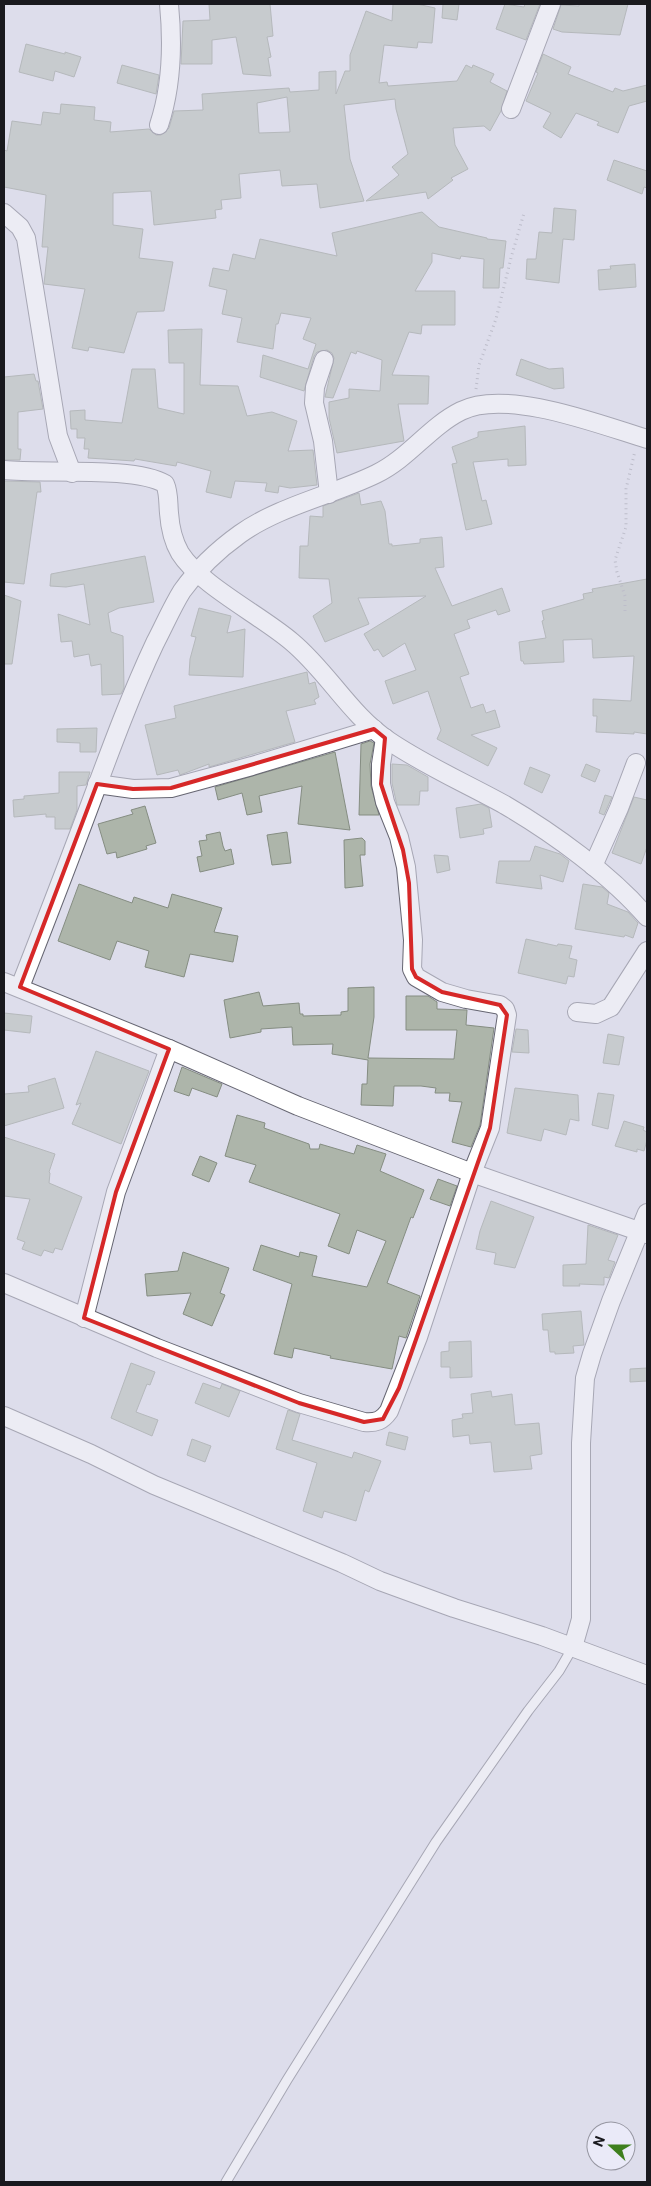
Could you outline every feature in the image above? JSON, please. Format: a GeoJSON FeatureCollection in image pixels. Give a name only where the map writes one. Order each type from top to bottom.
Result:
{"type":"FeatureCollection","features":[{"type":"Feature","properties":{"kind":"street"},"geometry":{"type":"LineString","coordinates":[[159,126],[168,94],[171,68],[170,4]]}},
{"type":"Feature","properties":{"kind":"street"},"geometry":{"type":"LineString","coordinates":[[511,109],[551,4]]}},
{"type":"Feature","properties":{"kind":"street"},"geometry":{"type":"LineString","coordinates":[[4,213],[20,228],[26,238],[58,436],[72,473]]}},
{"type":"Feature","properties":{"kind":"street"},"geometry":{"type":"LineString","coordinates":[[324,360],[315,387],[314,403],[322,441],[329,494]]}},
{"type":"Feature","properties":{"kind":"street"},"geometry":{"type":"LineString","coordinates":[[643,1233],[472,1173],[298,1106],[169,1049],[12,985],[97,784],[139,676],[182,591],[197,572],[242,533],[263,521],[378,473],[407,455],[435,429],[459,411],[477,404],[498,403],[525,406],[589,421],[644,438]]}},
{"type":"Feature","properties":{"kind":"street"},"geometry":{"type":"LineString","coordinates":[[4,470],[125,474],[157,479],[164,484],[174,541],[181,554],[197,572],[292,642],[326,676],[354,710],[379,733],[507,806],[593,866],[647,914]]}},
{"type":"Feature","properties":{"kind":"street"},"geometry":{"type":"LineString","coordinates":[[97,784],[133,790],[171,788],[379,733]]}},
{"type":"Feature","properties":{"kind":"street"},"geometry":{"type":"LineString","coordinates":[[4,1283],[84,1318],[299,1403],[364,1422],[374,1422],[383,1419],[389,1411],[399,1388],[472,1173],[490,1128],[507,1015],[505,1009],[500,1005],[466,999],[442,992],[416,977],[412,969],[414,940],[406,867],[399,837],[385,802],[381,784],[379,733]]}},
{"type":"Feature","properties":{"kind":"street"},"geometry":{"type":"LineString","coordinates":[[593,866],[620,808],[636,763]]}},
{"type":"Feature","properties":{"kind":"street"},"geometry":{"type":"LineString","coordinates":[[577,1012],[596,1014],[611,1007],[647,951]]}},
{"type":"Feature","properties":{"kind":"street"},"geometry":{"type":"LineString","coordinates":[[84,1318],[116,1192],[169,1049]]}},
{"type":"Feature","properties":{"kind":"street"},"geometry":{"type":"LineString","coordinates":[[573,1648],[580,1618],[581,1443],[585,1378],[592,1354],[643,1233],[647,1213]]}},
{"type":"Feature","properties":{"kind":"street"},"geometry":{"type":"LineString","coordinates":[[4,1416],[91,1454],[154,1485],[342,1562],[380,1581],[573,1648],[647,1676]]}},
{"type":"Feature","properties":{"kind":"lane"},"geometry":{"type":"LineString","coordinates":[[226,2182],[286,2080],[436,1842],[573,1648]]}},
{"type":"Feature","properties":{"kind":"path"},"geometry":{"type":"LineString","coordinates":[[477,404],[476,375],[496,319],[524,213]]}},
{"type":"Feature","properties":{"kind":"path"},"geometry":{"type":"LineString","coordinates":[[625,611],[625,596],[615,560],[626,522],[628,476],[644,438]]}},
{"type":"Feature","properties":{"kind":"highlighted area"},"geometry":{"type":"Polygon","coordinates":[[[374,729],[385,738],[381,784],[403,850],[409,883],[412,969],[416,977],[442,992],[500,1005],[507,1015],[490,1128],[399,1388],[383,1419],[364,1422],[299,1403],[84,1318],[116,1192],[169,1049],[20,987],[97,784],[133,789],[171,788],[374,729]]]}},
{"type":"Feature","properties":{"kind":"building"},"geometry":{"type":"Polygon","coordinates":[[[209,4],[270,4],[273,36],[267,37],[271,57],[268,58],[271,76],[243,74],[236,37],[212,40],[212,64],[181,64],[183,21],[210,20],[209,4]]]}},
{"type":"Feature","properties":{"kind":"building"},"geometry":{"type":"Polygon","coordinates":[[[393,4],[417,4],[435,8],[432,43],[418,42],[417,48],[384,45],[379,83],[387,82],[388,86],[457,81],[466,65],[472,68],[473,65],[494,74],[490,82],[507,91],[501,111],[490,131],[484,126],[453,128],[455,145],[468,169],[451,178],[453,180],[428,199],[426,192],[366,201],[399,175],[392,167],[408,154],[395,99],[344,105],[350,159],[364,201],[320,208],[317,184],[282,186],[280,170],[239,174],[241,198],[221,200],[222,209],[215,210],[216,218],[154,225],[151,191],[113,193],[113,225],[143,229],[139,258],[173,262],[164,311],[137,312],[124,353],[89,347],[88,351],[72,348],[85,289],[44,284],[48,247],[42,247],[46,195],[4,187],[4,150],[7,151],[12,121],[41,125],[43,112],[60,114],[61,104],[95,107],[94,120],[111,122],[110,132],[149,129],[156,135],[161,135],[169,128],[174,111],[203,110],[202,94],[289,88],[290,92],[319,90],[319,72],[336,71],[336,94],[345,71],[350,71],[350,55],[366,11],[392,21],[393,4]],[[287,97],[257,103],[259,133],[290,132],[287,97]]]}},
{"type":"Feature","properties":{"kind":"building"},"geometry":{"type":"Polygon","coordinates":[[[443,4],[459,4],[457,20],[442,18],[443,4]]]}},
{"type":"Feature","properties":{"kind":"building"},"geometry":{"type":"Polygon","coordinates":[[[505,4],[524,7],[525,4],[540,4],[526,40],[496,29],[505,4]]]}},
{"type":"Feature","properties":{"kind":"building"},"geometry":{"type":"Polygon","coordinates":[[[579,4],[628,4],[620,35],[562,32],[553,29],[561,5],[579,6],[579,4]]]}},
{"type":"Feature","properties":{"kind":"building"},"geometry":{"type":"Polygon","coordinates":[[[26,44],[81,57],[74,77],[55,71],[53,81],[19,72],[26,44]]]}},
{"type":"Feature","properties":{"kind":"building"},"geometry":{"type":"Polygon","coordinates":[[[543,54],[571,67],[568,74],[613,92],[615,88],[623,91],[647,85],[647,101],[629,106],[618,133],[597,125],[599,122],[576,113],[561,138],[543,127],[551,113],[526,101],[538,73],[536,72],[543,54]]]}},
{"type":"Feature","properties":{"kind":"building"},"geometry":{"type":"Polygon","coordinates":[[[122,65],[159,75],[156,94],[117,83],[122,65]]]}},
{"type":"Feature","properties":{"kind":"building"},"geometry":{"type":"Polygon","coordinates":[[[614,160],[647,171],[647,188],[644,187],[642,194],[607,180],[614,160]]]}},
{"type":"Feature","properties":{"kind":"building"},"geometry":{"type":"Polygon","coordinates":[[[554,208],[576,210],[574,240],[563,239],[559,283],[526,279],[527,259],[536,259],[539,232],[552,233],[554,208]]]}},
{"type":"Feature","properties":{"kind":"building"},"geometry":{"type":"Polygon","coordinates":[[[422,212],[439,227],[487,239],[506,241],[503,268],[500,268],[499,288],[483,288],[484,259],[461,256],[460,259],[432,253],[432,262],[415,291],[455,291],[455,325],[422,325],[421,334],[409,332],[392,375],[429,376],[428,404],[398,404],[404,441],[337,453],[329,418],[329,402],[349,398],[349,389],[380,391],[382,360],[357,351],[356,354],[351,352],[333,398],[325,397],[334,358],[332,353],[327,350],[317,352],[314,356],[304,391],[260,377],[263,355],[308,369],[316,344],[303,339],[311,318],[281,313],[278,324],[276,324],[273,349],[237,342],[242,318],[222,314],[227,290],[209,286],[213,268],[229,271],[233,254],[255,259],[260,239],[337,256],[332,233],[422,212]]]}},
{"type":"Feature","properties":{"kind":"building"},"geometry":{"type":"Polygon","coordinates":[[[635,264],[636,287],[599,290],[598,270],[611,269],[610,266],[635,264]]]}},
{"type":"Feature","properties":{"kind":"building"},"geometry":{"type":"Polygon","coordinates":[[[202,329],[200,385],[238,386],[247,416],[272,412],[297,421],[288,451],[313,450],[317,485],[290,488],[279,486],[278,493],[265,491],[267,483],[235,481],[231,498],[206,492],[211,471],[177,462],[176,466],[135,459],[134,461],[88,458],[89,449],[84,449],[85,438],[77,438],[77,429],[71,429],[70,411],[85,410],[85,420],[122,423],[132,369],[155,369],[158,408],[184,414],[184,363],[169,363],[168,330],[202,329]]]}},
{"type":"Feature","properties":{"kind":"building"},"geometry":{"type":"Polygon","coordinates":[[[521,359],[549,369],[563,368],[564,388],[554,389],[516,375],[521,359]]]}},
{"type":"Feature","properties":{"kind":"building"},"geometry":{"type":"Polygon","coordinates":[[[34,374],[36,381],[38,381],[43,409],[18,412],[18,449],[21,449],[20,460],[4,460],[4,377],[34,374]]]}},
{"type":"Feature","properties":{"kind":"building"},"geometry":{"type":"Polygon","coordinates":[[[525,426],[526,465],[508,466],[508,459],[473,462],[482,501],[486,500],[492,524],[466,530],[452,464],[457,463],[452,447],[478,437],[478,432],[525,426]]]}},
{"type":"Feature","properties":{"kind":"building"},"geometry":{"type":"Polygon","coordinates":[[[4,481],[40,482],[41,492],[37,492],[24,584],[4,582],[4,481]]]}},
{"type":"Feature","properties":{"kind":"building"},"geometry":{"type":"Polygon","coordinates":[[[359,493],[361,505],[381,501],[385,511],[389,544],[392,544],[392,546],[420,543],[420,539],[442,537],[444,567],[435,568],[452,606],[502,588],[510,611],[498,615],[496,610],[467,620],[470,628],[454,634],[469,674],[460,677],[471,708],[483,704],[486,713],[495,710],[500,727],[471,735],[497,748],[488,766],[437,739],[441,730],[428,691],[393,704],[385,681],[416,670],[405,643],[383,657],[378,649],[374,651],[364,634],[426,596],[358,598],[369,624],[325,642],[313,616],[332,603],[329,579],[299,578],[300,546],[308,546],[310,516],[323,517],[323,506],[359,493]]]}},
{"type":"Feature","properties":{"kind":"building"},"geometry":{"type":"Polygon","coordinates":[[[145,556],[154,602],[119,608],[108,613],[111,632],[123,636],[124,688],[121,694],[102,695],[101,664],[91,666],[89,654],[74,657],[72,641],[61,642],[58,614],[90,625],[84,584],[66,587],[50,586],[51,574],[145,556]]]}},
{"type":"Feature","properties":{"kind":"building"},"geometry":{"type":"Polygon","coordinates":[[[647,579],[647,734],[596,732],[597,716],[593,716],[593,699],[631,701],[634,656],[593,658],[592,639],[563,640],[564,662],[524,664],[521,661],[519,642],[546,638],[542,611],[584,599],[583,594],[593,592],[592,589],[647,579]]]}},
{"type":"Feature","properties":{"kind":"building"},"geometry":{"type":"Polygon","coordinates":[[[4,595],[21,601],[12,664],[4,664],[4,595]]]}},
{"type":"Feature","properties":{"kind":"building"},"geometry":{"type":"Polygon","coordinates":[[[199,608],[231,616],[227,633],[245,629],[243,677],[189,675],[190,659],[196,637],[191,636],[199,608]]]}},
{"type":"Feature","properties":{"kind":"building"},"geometry":{"type":"Polygon","coordinates":[[[307,672],[309,684],[315,682],[319,697],[314,700],[316,704],[286,711],[295,742],[209,767],[209,764],[180,775],[178,770],[157,775],[145,725],[176,718],[174,706],[307,672]]]}},
{"type":"Feature","properties":{"kind":"building"},"geometry":{"type":"Polygon","coordinates":[[[97,728],[96,752],[80,752],[80,743],[57,742],[57,729],[97,728]]]}},
{"type":"Feature","properties":{"kind":"building"},"geometry":{"type":"Polygon","coordinates":[[[370,741],[374,743],[370,764],[371,786],[379,815],[359,815],[361,744],[370,741]]]}},
{"type":"Feature","properties":{"kind":"building"},"geometry":{"type":"Polygon","coordinates":[[[335,752],[350,830],[298,824],[302,786],[259,796],[262,812],[247,815],[242,793],[218,800],[215,787],[335,752]]]}},
{"type":"Feature","properties":{"kind":"building"},"geometry":{"type":"Polygon","coordinates":[[[392,764],[407,765],[428,777],[428,791],[420,791],[419,805],[397,805],[392,783],[392,764]]]}},
{"type":"Feature","properties":{"kind":"building"},"geometry":{"type":"Polygon","coordinates":[[[586,764],[600,770],[595,782],[581,776],[586,764]]]}},
{"type":"Feature","properties":{"kind":"building"},"geometry":{"type":"Polygon","coordinates":[[[530,767],[550,775],[542,793],[524,784],[530,767]]]}},
{"type":"Feature","properties":{"kind":"building"},"geometry":{"type":"Polygon","coordinates":[[[59,772],[90,772],[86,785],[77,786],[77,810],[70,829],[55,829],[55,817],[46,817],[46,814],[14,817],[13,800],[24,799],[24,796],[59,793],[59,772]]]}},
{"type":"Feature","properties":{"kind":"building"},"geometry":{"type":"Polygon","coordinates":[[[605,795],[612,797],[604,815],[599,813],[605,795]]]}},
{"type":"Feature","properties":{"kind":"building"},"geometry":{"type":"Polygon","coordinates":[[[634,797],[647,800],[647,847],[641,864],[612,853],[634,797]]]}},
{"type":"Feature","properties":{"kind":"building"},"geometry":{"type":"Polygon","coordinates":[[[481,804],[489,808],[492,827],[483,829],[484,834],[460,838],[456,808],[481,804]]]}},
{"type":"Feature","properties":{"kind":"building"},"geometry":{"type":"Polygon","coordinates":[[[145,806],[156,843],[146,846],[147,849],[117,858],[116,852],[107,854],[98,824],[133,814],[131,810],[145,806]]]}},
{"type":"Feature","properties":{"kind":"building"},"geometry":{"type":"Polygon","coordinates":[[[220,832],[225,851],[231,849],[234,864],[200,872],[197,857],[202,856],[199,841],[207,840],[206,835],[220,832]]]}},
{"type":"Feature","properties":{"kind":"building"},"geometry":{"type":"Polygon","coordinates":[[[287,832],[291,863],[272,865],[267,835],[287,832]]]}},
{"type":"Feature","properties":{"kind":"building"},"geometry":{"type":"Polygon","coordinates":[[[362,838],[365,841],[365,855],[360,855],[363,886],[345,888],[344,840],[362,838]]]}},
{"type":"Feature","properties":{"kind":"building"},"geometry":{"type":"Polygon","coordinates":[[[535,846],[560,854],[569,861],[563,882],[540,875],[542,889],[496,883],[499,861],[530,861],[535,846]]]}},
{"type":"Feature","properties":{"kind":"building"},"geometry":{"type":"Polygon","coordinates":[[[434,855],[448,856],[450,870],[437,873],[434,855]]]}},
{"type":"Feature","properties":{"kind":"building"},"geometry":{"type":"Polygon","coordinates":[[[79,884],[132,903],[134,897],[168,908],[172,894],[222,908],[214,932],[238,936],[233,962],[190,954],[184,977],[145,967],[149,951],[117,941],[110,960],[58,941],[79,884]]]}},
{"type":"Feature","properties":{"kind":"building"},"geometry":{"type":"Polygon","coordinates":[[[583,884],[602,887],[609,893],[607,904],[628,912],[638,923],[633,938],[625,935],[624,937],[575,929],[583,884]]]}},
{"type":"Feature","properties":{"kind":"building"},"geometry":{"type":"Polygon","coordinates":[[[526,939],[557,946],[558,944],[572,946],[569,958],[577,960],[574,977],[568,976],[566,984],[518,973],[526,939]]]}},
{"type":"Feature","properties":{"kind":"building"},"geometry":{"type":"Polygon","coordinates":[[[374,987],[374,1017],[368,1058],[454,1059],[457,1030],[406,1030],[406,996],[428,996],[437,1002],[437,1009],[467,1010],[466,1025],[494,1028],[480,1125],[471,1147],[452,1142],[462,1102],[449,1101],[450,1093],[435,1093],[436,1088],[421,1086],[394,1086],[393,1106],[361,1105],[362,1084],[367,1084],[368,1060],[332,1054],[333,1044],[293,1045],[292,1027],[261,1029],[261,1032],[230,1038],[224,1000],[259,992],[263,1006],[299,1003],[300,1014],[303,1014],[303,1016],[341,1015],[341,1012],[348,1011],[348,988],[374,987]]]}},
{"type":"Feature","properties":{"kind":"building"},"geometry":{"type":"Polygon","coordinates":[[[4,1013],[32,1016],[30,1033],[4,1030],[4,1013]]]}},
{"type":"Feature","properties":{"kind":"building"},"geometry":{"type":"Polygon","coordinates":[[[516,1029],[528,1030],[529,1053],[512,1052],[516,1029]]]}},
{"type":"Feature","properties":{"kind":"building"},"geometry":{"type":"Polygon","coordinates":[[[608,1034],[624,1037],[619,1065],[603,1063],[608,1034]]]}},
{"type":"Feature","properties":{"kind":"building"},"geometry":{"type":"Polygon","coordinates":[[[96,1051],[149,1071],[121,1144],[72,1124],[81,1103],[76,1105],[96,1051]]]}},
{"type":"Feature","properties":{"kind":"building"},"geometry":{"type":"Polygon","coordinates":[[[182,1067],[222,1084],[217,1097],[192,1088],[189,1096],[174,1091],[182,1067]]]}},
{"type":"Feature","properties":{"kind":"building"},"geometry":{"type":"Polygon","coordinates":[[[55,1078],[64,1108],[4,1126],[4,1094],[29,1092],[28,1086],[55,1078]]]}},
{"type":"Feature","properties":{"kind":"building"},"geometry":{"type":"Polygon","coordinates":[[[515,1088],[578,1095],[579,1121],[570,1119],[566,1135],[544,1129],[541,1141],[507,1133],[515,1088]]]}},
{"type":"Feature","properties":{"kind":"building"},"geometry":{"type":"Polygon","coordinates":[[[598,1093],[614,1095],[608,1129],[592,1125],[598,1093]]]}},
{"type":"Feature","properties":{"kind":"building"},"geometry":{"type":"Polygon","coordinates":[[[237,1115],[265,1123],[264,1128],[309,1144],[310,1149],[319,1149],[320,1144],[354,1154],[357,1145],[386,1154],[380,1171],[424,1190],[413,1218],[411,1217],[387,1283],[420,1296],[406,1338],[399,1336],[392,1369],[330,1358],[331,1356],[294,1348],[292,1358],[274,1354],[292,1284],[253,1270],[261,1245],[299,1257],[300,1252],[317,1256],[312,1276],[367,1287],[386,1241],[357,1230],[349,1254],[328,1246],[340,1214],[249,1182],[256,1165],[225,1156],[237,1115]]]}},
{"type":"Feature","properties":{"kind":"building"},"geometry":{"type":"Polygon","coordinates":[[[624,1121],[644,1127],[643,1130],[647,1132],[647,1140],[644,1151],[637,1149],[637,1152],[615,1146],[624,1121]]]}},
{"type":"Feature","properties":{"kind":"building"},"geometry":{"type":"Polygon","coordinates":[[[4,1137],[55,1154],[49,1172],[49,1183],[82,1197],[62,1250],[55,1248],[53,1253],[44,1250],[41,1256],[22,1249],[25,1242],[17,1239],[30,1199],[4,1196],[4,1137]]]}},
{"type":"Feature","properties":{"kind":"building"},"geometry":{"type":"Polygon","coordinates":[[[200,1156],[217,1163],[209,1182],[192,1175],[200,1156]]]}},
{"type":"Feature","properties":{"kind":"building"},"geometry":{"type":"Polygon","coordinates":[[[438,1179],[457,1186],[450,1206],[430,1199],[438,1179]]]}},
{"type":"Feature","properties":{"kind":"building"},"geometry":{"type":"Polygon","coordinates":[[[491,1201],[534,1217],[515,1268],[494,1264],[496,1253],[476,1249],[480,1231],[491,1201]]]}},
{"type":"Feature","properties":{"kind":"building"},"geometry":{"type":"Polygon","coordinates":[[[588,1225],[618,1235],[608,1260],[615,1262],[609,1278],[604,1277],[604,1285],[579,1284],[580,1286],[563,1286],[563,1265],[586,1264],[588,1225]]]}},
{"type":"Feature","properties":{"kind":"building"},"geometry":{"type":"Polygon","coordinates":[[[183,1252],[229,1268],[220,1293],[225,1295],[212,1326],[183,1314],[191,1293],[147,1296],[145,1274],[178,1271],[183,1252]]]}},
{"type":"Feature","properties":{"kind":"building"},"geometry":{"type":"Polygon","coordinates":[[[581,1311],[584,1345],[573,1346],[574,1353],[555,1354],[555,1352],[550,1352],[548,1330],[543,1330],[542,1314],[581,1311]]]}},
{"type":"Feature","properties":{"kind":"building"},"geometry":{"type":"Polygon","coordinates":[[[471,1341],[472,1377],[450,1378],[450,1367],[441,1367],[441,1352],[449,1351],[449,1342],[471,1341]]]}},
{"type":"Feature","properties":{"kind":"building"},"geometry":{"type":"Polygon","coordinates":[[[131,1363],[155,1372],[150,1385],[147,1384],[136,1412],[158,1420],[152,1436],[111,1418],[131,1363]]]}},
{"type":"Feature","properties":{"kind":"building"},"geometry":{"type":"Polygon","coordinates":[[[647,1368],[647,1381],[630,1382],[630,1369],[647,1368]]]}},
{"type":"Feature","properties":{"kind":"building"},"geometry":{"type":"Polygon","coordinates":[[[203,1383],[220,1389],[222,1384],[240,1391],[229,1417],[195,1403],[203,1383]]]}},
{"type":"Feature","properties":{"kind":"building"},"geometry":{"type":"Polygon","coordinates":[[[491,1391],[492,1397],[512,1394],[515,1425],[539,1423],[542,1454],[530,1456],[532,1469],[494,1472],[491,1442],[470,1444],[469,1435],[453,1437],[452,1420],[463,1418],[462,1414],[473,1413],[471,1394],[491,1391]]]}},
{"type":"Feature","properties":{"kind":"building"},"geometry":{"type":"Polygon","coordinates":[[[288,1410],[300,1414],[292,1440],[352,1458],[354,1452],[381,1461],[369,1492],[365,1490],[356,1521],[324,1511],[322,1518],[303,1511],[317,1463],[276,1449],[288,1410]]]}},
{"type":"Feature","properties":{"kind":"building"},"geometry":{"type":"Polygon","coordinates":[[[389,1432],[408,1437],[405,1450],[386,1445],[389,1432]]]}},
{"type":"Feature","properties":{"kind":"building"},"geometry":{"type":"Polygon","coordinates":[[[192,1439],[211,1446],[205,1462],[187,1455],[192,1439]]]}}]}
